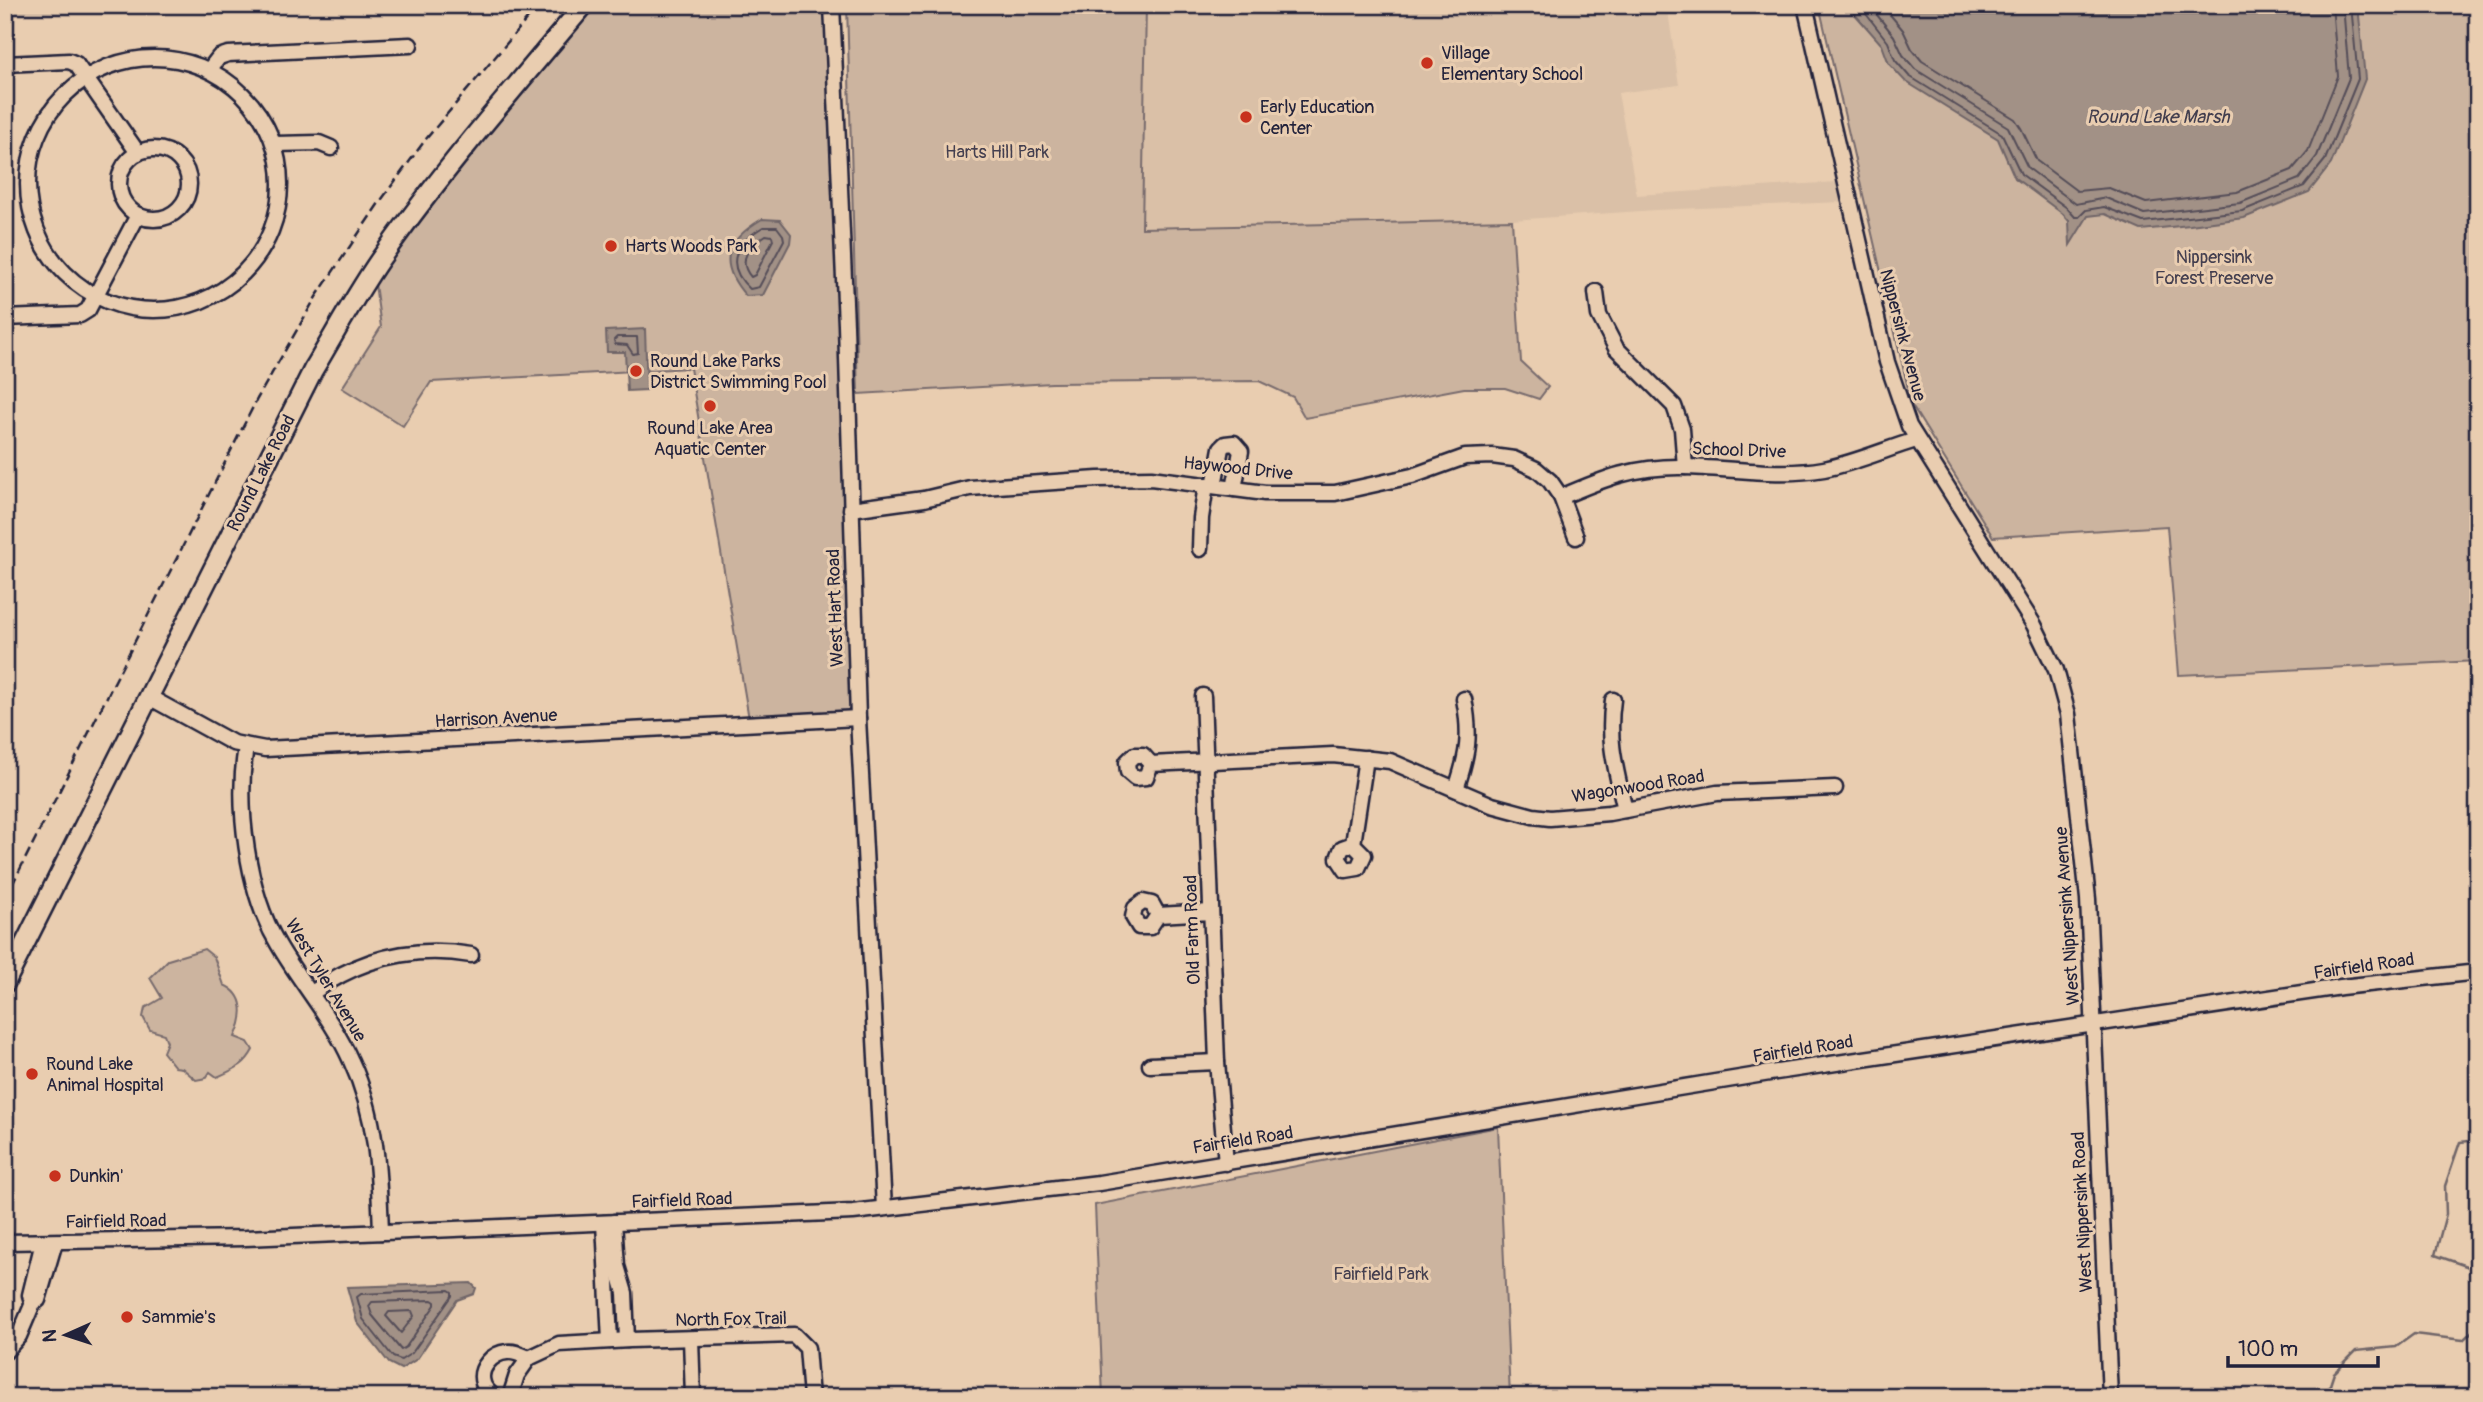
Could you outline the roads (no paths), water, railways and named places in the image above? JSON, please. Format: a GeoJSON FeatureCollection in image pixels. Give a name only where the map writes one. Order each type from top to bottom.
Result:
{"type":"FeatureCollection","features":[{"type":"Feature","properties":{"kind":"main road","name":"Round Lake Road"},"geometry":{"type":"LineString","coordinates":[[5,984],[313,370],[384,252],[463,149],[584,5]]}},
{"type":"Feature","properties":{"kind":"street","name":"West Hart Road"},"geometry":{"type":"LineString","coordinates":[[832,5],[858,719],[884,1208]]}},
{"type":"Feature","properties":{"kind":"street","name":"Nippersink Avenue"},"geometry":{"type":"LineString","coordinates":[[1805,5],[1887,362],[1916,440],[2034,625],[2056,670],[2068,714],[2079,806]]}},
{"type":"Feature","properties":{"kind":"street"},"geometry":{"type":"LineString","coordinates":[[209,70],[219,57],[228,54],[410,45]]}},
{"type":"Feature","properties":{"kind":"street"},"geometry":{"type":"LineString","coordinates":[[169,58],[209,70],[246,96],[263,120],[275,144],[280,169],[280,189],[274,223],[266,243],[250,265],[223,289],[197,303],[168,310],[141,310],[113,305],[95,298],[67,277],[38,236],[31,213],[28,184],[30,155],[38,132],[51,108],[85,78],[104,67],[137,59],[169,58]]}},
{"type":"Feature","properties":{"kind":"street"},"geometry":{"type":"LineString","coordinates":[[5,64],[69,61],[76,64],[138,153]]}},
{"type":"Feature","properties":{"kind":"street"},"geometry":{"type":"LineString","coordinates":[[275,144],[319,143],[331,148]]}},
{"type":"Feature","properties":{"kind":"street"},"geometry":{"type":"LineString","coordinates":[[161,149],[172,154],[187,172],[187,196],[172,214],[149,219],[138,215],[123,200],[120,179],[129,160],[138,153],[161,149]]}},
{"type":"Feature","properties":{"kind":"street"},"geometry":{"type":"LineString","coordinates":[[5,318],[80,315],[88,310],[138,215]]}},
{"type":"Feature","properties":{"kind":"street"},"geometry":{"type":"LineString","coordinates":[[1596,292],[1599,315],[1616,348],[1674,406],[1682,429],[1685,467]]}},
{"type":"Feature","properties":{"kind":"street","name":"School Drive"},"geometry":{"type":"LineString","coordinates":[[1560,497],[1608,476],[1637,470],[1685,467],[1772,472],[1824,469],[1916,440]]}},
{"type":"Feature","properties":{"kind":"street"},"geometry":{"type":"LineString","coordinates":[[1200,549],[1201,518],[1221,448],[1225,444],[1234,443],[1241,451],[1234,489]]}},
{"type":"Feature","properties":{"kind":"street","name":"Haywood Drive"},"geometry":{"type":"LineString","coordinates":[[851,509],[924,499],[970,488],[1151,478],[1265,493],[1335,493],[1412,476],[1465,457],[1492,456],[1514,460],[1536,469],[1550,481],[1560,497],[1576,537]]}},
{"type":"Feature","properties":{"kind":"street","name":"Harrison Avenue"},"geometry":{"type":"LineString","coordinates":[[149,696],[233,743],[265,749],[858,719]]}},
{"type":"Feature","properties":{"kind":"street","name":"Old Farm Road"},"geometry":{"type":"LineString","coordinates":[[1203,696],[1217,1062],[1226,1163]]}},
{"type":"Feature","properties":{"kind":"street"},"geometry":{"type":"LineString","coordinates":[[1456,789],[1469,744],[1469,724],[1464,699]]}},
{"type":"Feature","properties":{"kind":"street"},"geometry":{"type":"LineString","coordinates":[[1613,699],[1609,726],[1611,746],[1625,810]]}},
{"type":"Feature","properties":{"kind":"street","name":"West Tyler Avenue"},"geometry":{"type":"LineString","coordinates":[[246,747],[243,768],[244,812],[253,875],[276,942],[329,1018],[352,1061],[372,1117],[377,1149],[382,1232]]}},
{"type":"Feature","properties":{"kind":"street","name":"Wagonwood Road"},"geometry":{"type":"LineString","coordinates":[[1151,764],[1333,755],[1390,761],[1492,805],[1533,816],[1578,817],[1717,793],[1835,788]]}},
{"type":"Feature","properties":{"kind":"street"},"geometry":{"type":"LineString","coordinates":[[1353,844],[1366,758]]}},
{"type":"Feature","properties":{"kind":"street","name":"West Nippersink Avenue"},"geometry":{"type":"LineString","coordinates":[[2079,806],[2088,900],[2094,1025]]}},
{"type":"Feature","properties":{"kind":"street"},"geometry":{"type":"LineString","coordinates":[[1158,915],[1211,912]]}},
{"type":"Feature","properties":{"kind":"street"},"geometry":{"type":"LineString","coordinates":[[312,993],[333,978],[379,959],[443,951],[471,955]]}},
{"type":"Feature","properties":{"kind":"street","name":"Fairfield Road"},"geometry":{"type":"LineString","coordinates":[[5,1242],[245,1238],[853,1212],[1099,1183],[1744,1077],[2340,987],[2478,972]]}},
{"type":"Feature","properties":{"kind":"street","name":"West Nippersink Road"},"geometry":{"type":"LineString","coordinates":[[2094,1025],[2110,1397]]}},
{"type":"Feature","properties":{"kind":"street"},"geometry":{"type":"LineString","coordinates":[[1150,1065],[1217,1062]]}},
{"type":"Feature","properties":{"kind":"street"},"geometry":{"type":"LineString","coordinates":[[609,1222],[625,1293],[626,1340]]}},
{"type":"Feature","properties":{"kind":"street"},"geometry":{"type":"LineString","coordinates":[[607,1341],[609,1222]]}},
{"type":"Feature","properties":{"kind":"street"},"geometry":{"type":"LineString","coordinates":[[5,1352],[19,1336],[33,1303],[30,1295],[49,1242]]}},
{"type":"Feature","properties":{"kind":"street","name":"North Fox Trail"},"geometry":{"type":"LineString","coordinates":[[529,1358],[559,1344],[794,1335],[807,1348],[811,1397]]}},
{"type":"Feature","properties":{"kind":"street"},"geometry":{"type":"LineString","coordinates":[[691,1339],[693,1397]]}},
{"type":"Feature","properties":{"kind":"street"},"geometry":{"type":"LineString","coordinates":[[493,1397],[483,1384],[482,1370],[488,1361],[504,1352],[516,1352],[529,1358],[517,1375],[510,1397]]}},
{"type":"Feature","properties":{"kind":"water","name":"Round Lake Marsh"},"geometry":{"type":"Polygon","coordinates":[[[1852,5],[2358,5],[2365,79],[2331,164],[2309,192],[2244,218],[2190,225],[2141,230],[2105,214],[2088,216],[2070,245],[2069,221],[2015,178],[1998,139],[1905,81],[1889,64],[1882,45],[1853,12],[1852,5]]]}},
{"type":"Feature","properties":{"kind":"water"},"geometry":{"type":"Polygon","coordinates":[[[762,219],[780,220],[791,234],[790,243],[763,295],[746,296],[731,273],[729,253],[740,236],[762,219]]]}},
{"type":"Feature","properties":{"kind":"water","name":"Round Lake Parks District Swimming Pool"},"geometry":{"type":"Polygon","coordinates":[[[645,329],[647,390],[627,391],[625,352],[607,352],[606,331],[645,329]]]}},
{"type":"Feature","properties":{"kind":"water"},"geometry":{"type":"Polygon","coordinates":[[[471,1283],[476,1288],[474,1294],[457,1300],[417,1359],[401,1369],[389,1363],[357,1322],[347,1287],[471,1283]]]}},
{"type":"Feature","properties":{"kind":"waterway"},"geometry":{"type":"LineString","coordinates":[[2478,1140],[2460,1142],[2445,1186],[2446,1214],[2435,1255],[2469,1267],[2478,1265]]}},
{"type":"Feature","properties":{"kind":"waterway"},"geometry":{"type":"LineString","coordinates":[[2326,1397],[2334,1373],[2356,1351],[2396,1347],[2414,1334],[2463,1340],[2478,1326]]}},
{"type":"Feature","properties":{"kind":"railway"},"geometry":{"type":"LineString","coordinates":[[5,899],[257,399],[316,297],[426,139],[539,5]]}},
{"type":"Feature","properties":{"kind":"place","name":"Village Elementary School"},"geometry":{"type":"Point","coordinates":[1427,63]}},
{"type":"Feature","properties":{"kind":"place","name":"Early Education Center"},"geometry":{"type":"Point","coordinates":[1246,117]}},
{"type":"Feature","properties":{"kind":"place","name":"Harts Woods Park"},"geometry":{"type":"Point","coordinates":[611,246]}},
{"type":"Feature","properties":{"kind":"place","name":"Round Lake Parks District Swimming Pool"},"geometry":{"type":"Point","coordinates":[636,371]}},
{"type":"Feature","properties":{"kind":"place","name":"Round Lake Area Aquatic Center"},"geometry":{"type":"Point","coordinates":[710,406]}},
{"type":"Feature","properties":{"kind":"place","name":"Round Lake Animal Hospital"},"geometry":{"type":"Point","coordinates":[32,1074]}},
{"type":"Feature","properties":{"kind":"place","name":"Dunkin'"},"geometry":{"type":"Point","coordinates":[55,1176]}},
{"type":"Feature","properties":{"kind":"place","name":"Sammie's"},"geometry":{"type":"Point","coordinates":[127,1317]}},
{"type":"Feature","properties":{"kind":"park label","name":"Harts Hill Park"},"geometry":{"type":"Point","coordinates":[997,152]}},
{"type":"Feature","properties":{"kind":"park label","name":"Nippersink Forest Preserve"},"geometry":{"type":"Point","coordinates":[2214,267]}},
{"type":"Feature","properties":{"kind":"park label","name":"Fairfield Park"},"geometry":{"type":"Point","coordinates":[1381,1274]}}]}
